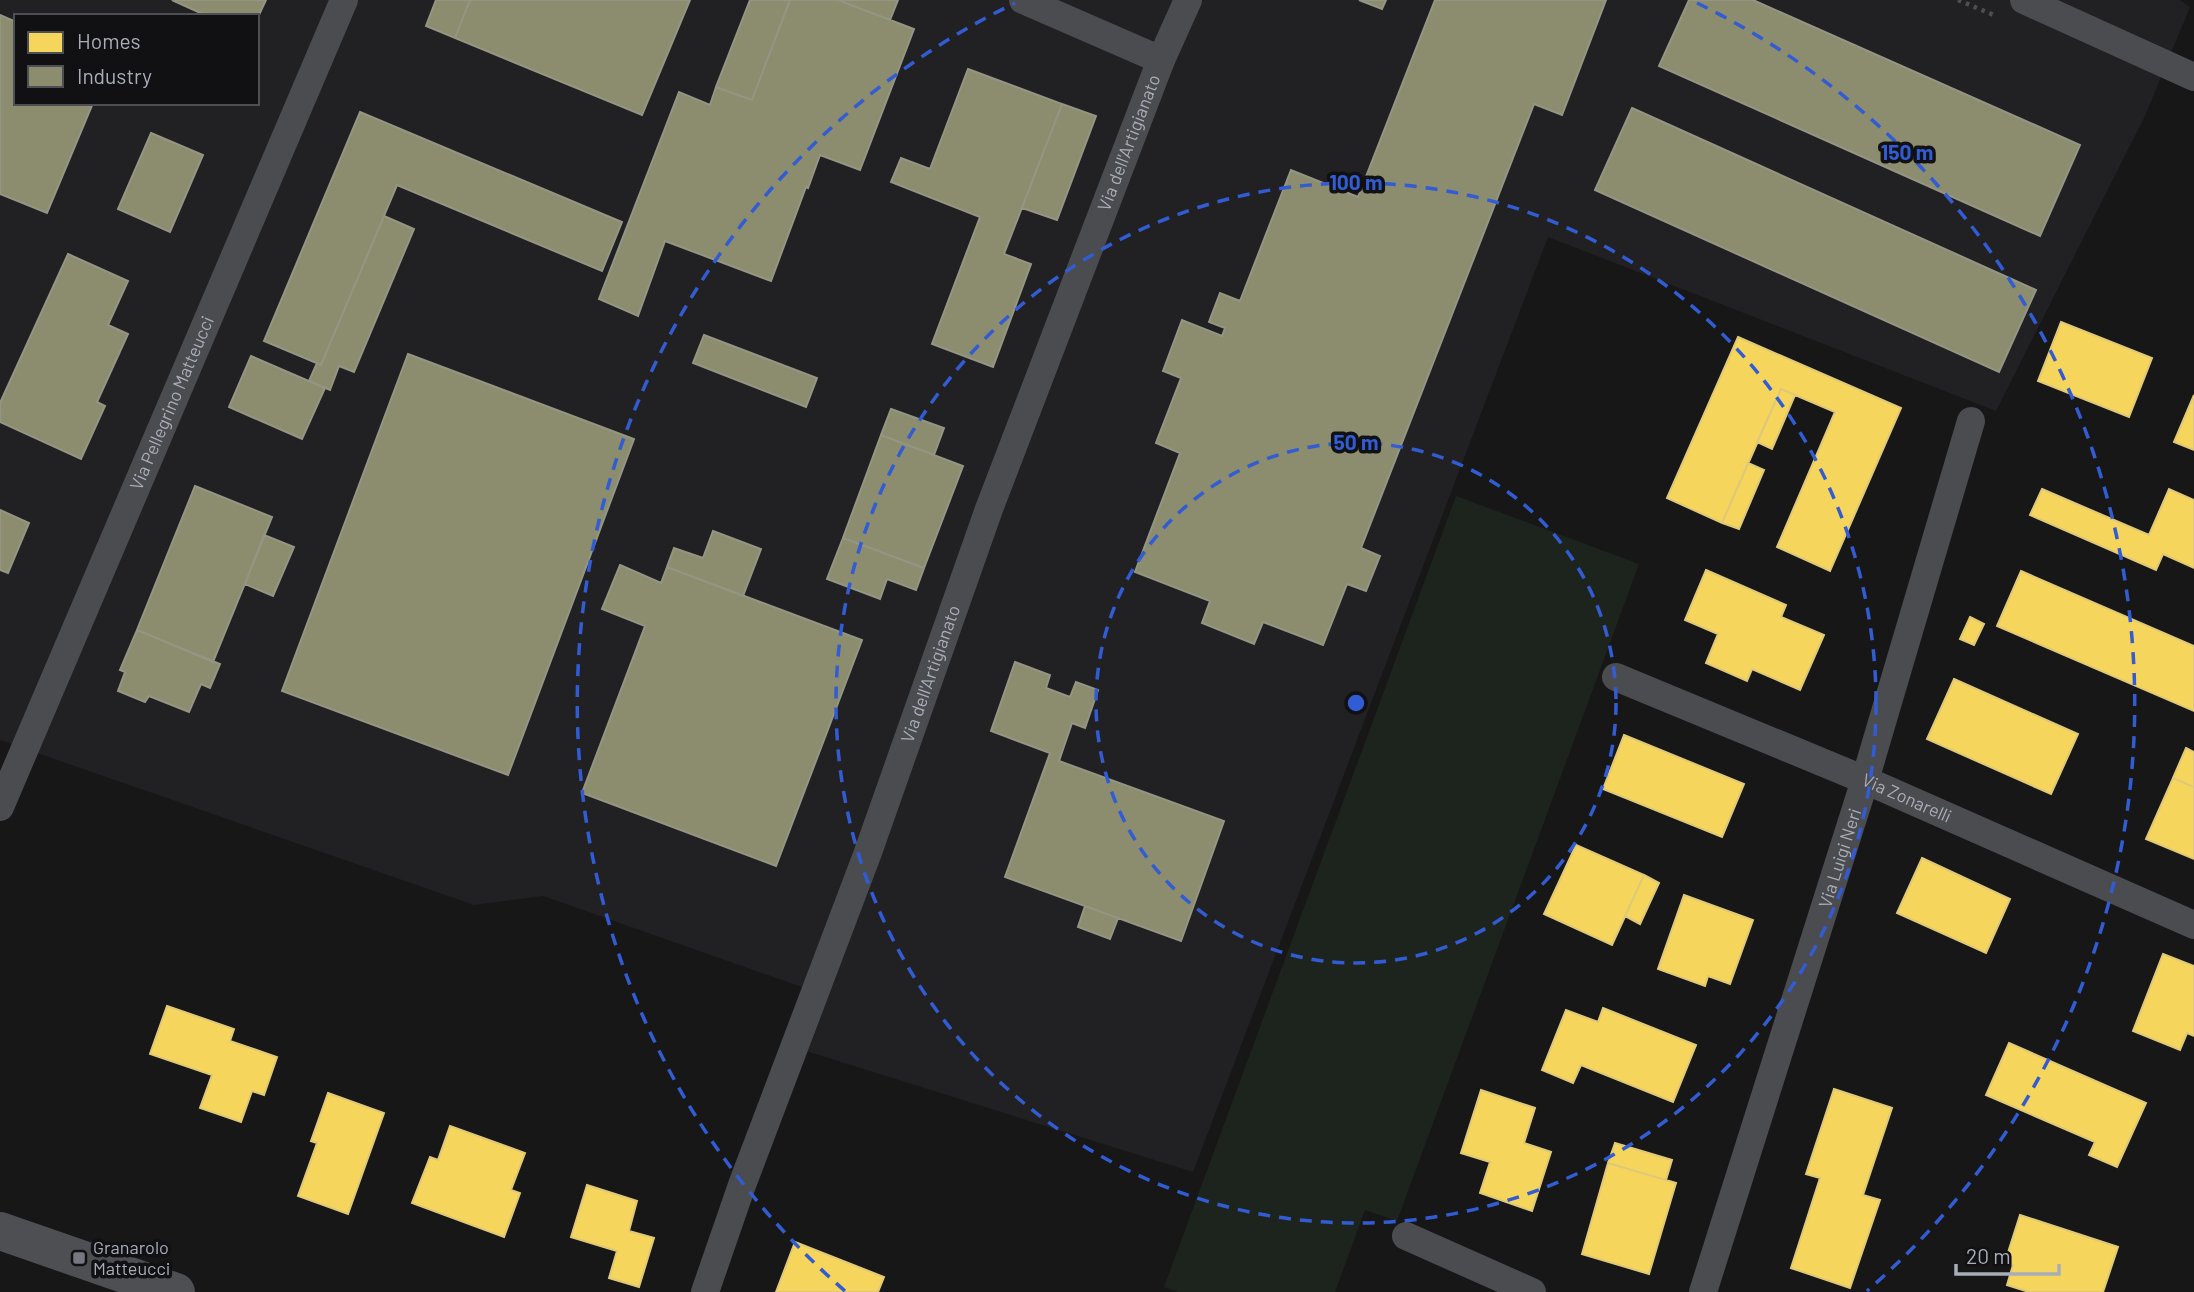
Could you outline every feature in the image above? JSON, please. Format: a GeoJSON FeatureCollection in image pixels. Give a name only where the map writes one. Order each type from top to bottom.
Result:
{"type":"FeatureCollection","features":[{"type":"Feature","properties":{"kind":"main road"},"geometry":{"type":"LineString","coordinates":[[0,1231],[176,1292]]}},
{"type":"Feature","properties":{"kind":"street","name":"Via Pellegrino Matteucci"},"geometry":{"type":"LineString","coordinates":[[0,807],[344,0]]}},
{"type":"Feature","properties":{"kind":"street","name":"Via dell'Artigianato"},"geometry":{"type":"LineString","coordinates":[[1023,0],[1161,60]]}},
{"type":"Feature","properties":{"kind":"street","name":"Via dell'Artigianato"},"geometry":{"type":"LineString","coordinates":[[705,1292],[742,1185],[867,855],[989,509],[1161,60],[1188,0]]}},
{"type":"Feature","properties":{"kind":"street"},"geometry":{"type":"LineString","coordinates":[[2024,0],[2194,77]]}},
{"type":"Feature","properties":{"kind":"street","name":"Via Luigi Neri"},"geometry":{"type":"LineString","coordinates":[[1703,1292],[1865,780],[1971,421]]}},
{"type":"Feature","properties":{"kind":"street","name":"Via Zonarelli"},"geometry":{"type":"LineString","coordinates":[[1616,677],[1865,780],[2194,925]]}},
{"type":"Feature","properties":{"kind":"street"},"geometry":{"type":"LineString","coordinates":[[1406,1236],[1532,1292]]}},
{"type":"Feature","properties":{"kind":"shaded area"},"geometry":{"type":"Polygon","coordinates":[[[0,0],[2180,0],[2190,7],[2145,116],[1996,411],[1548,237],[1193,1172],[803,1050],[822,994],[543,896],[474,905],[0,740],[0,0]]]}},
{"type":"Feature","properties":{"kind":"shaded area"},"geometry":{"type":"Polygon","coordinates":[[[1456,496],[1639,564],[1397,1221],[1365,1210],[1335,1292],[1178,1292],[1164,1287],[1456,496]]]}},
{"type":"Feature","properties":{"kind":"building: Homes"},"geometry":{"type":"Polygon","coordinates":[[[2061,322],[2152,358],[2129,417],[2038,381],[2061,322]]]}},
{"type":"Feature","properties":{"kind":"building: Homes"},"geometry":{"type":"Polygon","coordinates":[[[1738,337],[1901,408],[1830,571],[1777,547],[1835,412],[1781,389],[1722,523],[1667,498],[1738,337]]]}},
{"type":"Feature","properties":{"kind":"building: Homes"},"geometry":{"type":"Polygon","coordinates":[[[1781,389],[1795,395],[1772,449],[1757,442],[1781,389]]]}},
{"type":"Feature","properties":{"kind":"building: Homes"},"geometry":{"type":"Polygon","coordinates":[[[2194,395],[2194,450],[2174,442],[2194,395]]]}},
{"type":"Feature","properties":{"kind":"building: Homes"},"geometry":{"type":"Polygon","coordinates":[[[1748,463],[1764,470],[1739,529],[1722,523],[1748,463]]]}},
{"type":"Feature","properties":{"kind":"building: Homes"},"geometry":{"type":"Polygon","coordinates":[[[2042,489],[2149,535],[2169,489],[2194,500],[2194,568],[2163,554],[2156,570],[2030,515],[2042,489]]]}},
{"type":"Feature","properties":{"kind":"building: Homes"},"geometry":{"type":"Polygon","coordinates":[[[1706,570],[1786,605],[1781,617],[1824,635],[1800,690],[1752,669],[1747,681],[1706,663],[1718,634],[1685,620],[1706,570]]]}},
{"type":"Feature","properties":{"kind":"building: Homes"},"geometry":{"type":"Polygon","coordinates":[[[2021,571],[2194,646],[2194,711],[1997,626],[2021,571]]]}},
{"type":"Feature","properties":{"kind":"building: Homes"},"geometry":{"type":"Polygon","coordinates":[[[1970,617],[1984,624],[1974,645],[1960,639],[1970,617]]]}},
{"type":"Feature","properties":{"kind":"building: Homes"},"geometry":{"type":"Polygon","coordinates":[[[1954,679],[2078,734],[2051,794],[1927,739],[1954,679]]]}},
{"type":"Feature","properties":{"kind":"building: Homes"},"geometry":{"type":"Polygon","coordinates":[[[1624,735],[1744,784],[1722,837],[1603,789],[1624,735]]]}},
{"type":"Feature","properties":{"kind":"building: Homes"},"geometry":{"type":"Polygon","coordinates":[[[2186,748],[2194,752],[2194,787],[2173,778],[2186,748]]]}},
{"type":"Feature","properties":{"kind":"building: Homes"},"geometry":{"type":"Polygon","coordinates":[[[2173,778],[2194,787],[2194,859],[2146,839],[2173,778]]]}},
{"type":"Feature","properties":{"kind":"building: Homes"},"geometry":{"type":"Polygon","coordinates":[[[1576,845],[1644,875],[1612,945],[1544,914],[1576,845]]]}},
{"type":"Feature","properties":{"kind":"building: Homes"},"geometry":{"type":"Polygon","coordinates":[[[1922,858],[2010,899],[1986,953],[1897,913],[1922,858]]]}},
{"type":"Feature","properties":{"kind":"building: Homes"},"geometry":{"type":"Polygon","coordinates":[[[1644,875],[1659,883],[1640,924],[1625,916],[1644,875]]]}},
{"type":"Feature","properties":{"kind":"building: Homes"},"geometry":{"type":"Polygon","coordinates":[[[1684,895],[1753,920],[1730,984],[1708,976],[1705,986],[1658,969],[1684,895]]]}},
{"type":"Feature","properties":{"kind":"building: Homes"},"geometry":{"type":"Polygon","coordinates":[[[2163,954],[2194,966],[2194,1036],[2187,1033],[2180,1050],[2133,1031],[2163,954]]]}},
{"type":"Feature","properties":{"kind":"building: Homes"},"geometry":{"type":"Polygon","coordinates":[[[167,1006],[234,1029],[230,1041],[277,1057],[264,1095],[252,1091],[241,1122],[200,1108],[212,1075],[150,1054],[167,1006]]]}},
{"type":"Feature","properties":{"kind":"building: Homes"},"geometry":{"type":"Polygon","coordinates":[[[1603,1008],[1696,1045],[1673,1102],[1581,1065],[1573,1083],[1542,1070],[1566,1010],[1598,1022],[1603,1008]]]}},
{"type":"Feature","properties":{"kind":"building: Homes"},"geometry":{"type":"Polygon","coordinates":[[[2009,1043],[2146,1103],[2117,1167],[2089,1155],[2095,1142],[1986,1095],[2009,1043]]]}},
{"type":"Feature","properties":{"kind":"building: Homes"},"geometry":{"type":"Polygon","coordinates":[[[1834,1089],[1892,1108],[1863,1195],[1880,1200],[1850,1288],[1791,1268],[1820,1178],[1806,1174],[1834,1089]]]}},
{"type":"Feature","properties":{"kind":"building: Homes"},"geometry":{"type":"Polygon","coordinates":[[[1481,1090],[1535,1108],[1524,1143],[1551,1152],[1532,1211],[1480,1193],[1490,1162],[1461,1153],[1481,1090]]]}},
{"type":"Feature","properties":{"kind":"building: Homes"},"geometry":{"type":"Polygon","coordinates":[[[328,1093],[384,1113],[348,1214],[298,1196],[317,1143],[311,1141],[328,1093]]]}},
{"type":"Feature","properties":{"kind":"building: Homes"},"geometry":{"type":"Polygon","coordinates":[[[450,1126],[525,1153],[511,1190],[520,1193],[504,1237],[412,1203],[430,1157],[438,1160],[450,1126]]]}},
{"type":"Feature","properties":{"kind":"building: Homes"},"geometry":{"type":"Polygon","coordinates":[[[1615,1143],[1672,1160],[1666,1180],[1608,1163],[1615,1143]]]}},
{"type":"Feature","properties":{"kind":"building: Homes"},"geometry":{"type":"Polygon","coordinates":[[[1608,1163],[1676,1183],[1649,1274],[1582,1254],[1608,1163]]]}},
{"type":"Feature","properties":{"kind":"building: Homes"},"geometry":{"type":"Polygon","coordinates":[[[587,1185],[637,1201],[629,1231],[654,1238],[639,1287],[609,1278],[617,1251],[571,1237],[587,1185]]]}},
{"type":"Feature","properties":{"kind":"building: Homes"},"geometry":{"type":"Polygon","coordinates":[[[2020,1215],[2118,1247],[2103,1292],[2029,1292],[2007,1285],[2013,1265],[2005,1262],[2020,1215]]]}},
{"type":"Feature","properties":{"kind":"building: Homes"},"geometry":{"type":"Polygon","coordinates":[[[795,1242],[884,1277],[878,1292],[776,1292],[795,1242]]]}},
{"type":"Feature","properties":{"kind":"building: Industry"},"geometry":{"type":"Polygon","coordinates":[[[172,0],[266,0],[259,15],[203,14],[172,0]]]}},
{"type":"Feature","properties":{"kind":"building: Industry"},"geometry":{"type":"Polygon","coordinates":[[[436,0],[470,0],[455,38],[426,26],[436,0]]]}},
{"type":"Feature","properties":{"kind":"building: Industry"},"geometry":{"type":"Polygon","coordinates":[[[470,0],[690,0],[642,115],[455,38],[470,0]]]}},
{"type":"Feature","properties":{"kind":"building: Industry"},"geometry":{"type":"Polygon","coordinates":[[[750,0],[790,0],[752,100],[716,87],[750,0]]]}},
{"type":"Feature","properties":{"kind":"building: Industry"},"geometry":{"type":"Polygon","coordinates":[[[790,0],[838,0],[914,29],[860,170],[820,155],[771,281],[665,241],[638,316],[599,299],[679,92],[710,105],[716,87],[752,100],[790,0]]]}},
{"type":"Feature","properties":{"kind":"building: Industry"},"geometry":{"type":"Polygon","coordinates":[[[838,0],[898,0],[890,20],[838,0]]]}},
{"type":"Feature","properties":{"kind":"building: Industry"},"geometry":{"type":"Polygon","coordinates":[[[1359,0],[1386,0],[1382,9],[1359,0]]]}},
{"type":"Feature","properties":{"kind":"building: Industry"},"geometry":{"type":"Polygon","coordinates":[[[1435,0],[1606,0],[1562,115],[1534,104],[1361,548],[1380,556],[1366,591],[1347,584],[1323,645],[1263,622],[1254,644],[1202,623],[1210,601],[1135,572],[1180,453],[1156,443],[1181,378],[1163,371],[1182,320],[1222,336],[1225,328],[1209,322],[1220,293],[1240,301],[1291,170],[1358,197],[1435,0]]]}},
{"type":"Feature","properties":{"kind":"building: Industry"},"geometry":{"type":"Polygon","coordinates":[[[1689,0],[1753,0],[2080,145],[2040,236],[1659,66],[1689,0]]]}},
{"type":"Feature","properties":{"kind":"building: Industry"},"geometry":{"type":"Polygon","coordinates":[[[0,15],[14,21],[14,105],[92,105],[47,213],[0,194],[0,15]]]}},
{"type":"Feature","properties":{"kind":"building: Industry"},"geometry":{"type":"Polygon","coordinates":[[[968,69],[1062,104],[1004,254],[1031,264],[993,367],[932,344],[980,217],[891,182],[901,158],[930,169],[968,69]]]}},
{"type":"Feature","properties":{"kind":"building: Industry"},"geometry":{"type":"Polygon","coordinates":[[[1062,104],[1096,116],[1057,220],[1022,208],[1062,104]]]}},
{"type":"Feature","properties":{"kind":"building: Industry"},"geometry":{"type":"Polygon","coordinates":[[[1632,108],[2036,290],[1999,372],[1595,190],[1632,108]]]}},
{"type":"Feature","properties":{"kind":"building: Industry"},"geometry":{"type":"Polygon","coordinates":[[[360,112],[622,222],[602,271],[397,185],[321,365],[264,341],[360,112]]]}},
{"type":"Feature","properties":{"kind":"building: Industry"},"geometry":{"type":"Polygon","coordinates":[[[151,133],[203,155],[170,232],[118,209],[151,133]]]}},
{"type":"Feature","properties":{"kind":"building: Industry"},"geometry":{"type":"Polygon","coordinates":[[[384,216],[414,229],[354,372],[339,366],[330,390],[309,381],[317,363],[321,365],[384,216]]]}},
{"type":"Feature","properties":{"kind":"building: Industry"},"geometry":{"type":"Polygon","coordinates":[[[68,254],[128,281],[108,325],[128,334],[97,402],[105,406],[81,459],[0,422],[0,403],[68,254]]]}},
{"type":"Feature","properties":{"kind":"building: Industry"},"geometry":{"type":"Polygon","coordinates":[[[704,335],[817,378],[806,407],[693,363],[704,335]]]}},
{"type":"Feature","properties":{"kind":"building: Industry"},"geometry":{"type":"Polygon","coordinates":[[[408,354],[634,439],[508,775],[282,691],[408,354]]]}},
{"type":"Feature","properties":{"kind":"building: Industry"},"geometry":{"type":"Polygon","coordinates":[[[251,356],[325,388],[302,439],[229,407],[251,356]]]}},
{"type":"Feature","properties":{"kind":"building: Industry"},"geometry":{"type":"Polygon","coordinates":[[[891,409],[944,428],[934,455],[881,435],[891,409]]]}},
{"type":"Feature","properties":{"kind":"building: Industry"},"geometry":{"type":"Polygon","coordinates":[[[881,435],[963,466],[924,568],[843,538],[881,435]]]}},
{"type":"Feature","properties":{"kind":"building: Industry"},"geometry":{"type":"Polygon","coordinates":[[[195,486],[272,517],[213,662],[137,630],[195,486]]]}},
{"type":"Feature","properties":{"kind":"building: Industry"},"geometry":{"type":"Polygon","coordinates":[[[0,510],[29,523],[8,573],[0,570],[0,510]]]}},
{"type":"Feature","properties":{"kind":"building: Industry"},"geometry":{"type":"Polygon","coordinates":[[[713,531],[761,549],[743,596],[667,567],[674,548],[703,558],[713,531]]]}},
{"type":"Feature","properties":{"kind":"building: Industry"},"geometry":{"type":"Polygon","coordinates":[[[264,535],[294,547],[273,596],[245,584],[264,535]]]}},
{"type":"Feature","properties":{"kind":"building: Industry"},"geometry":{"type":"Polygon","coordinates":[[[843,538],[924,568],[916,590],[887,579],[880,599],[827,579],[843,538]]]}},
{"type":"Feature","properties":{"kind":"building: Industry"},"geometry":{"type":"Polygon","coordinates":[[[620,565],[661,583],[667,567],[862,640],[776,866],[582,793],[645,626],[602,609],[620,565]]]}},
{"type":"Feature","properties":{"kind":"building: Industry"},"geometry":{"type":"Polygon","coordinates":[[[137,630],[220,664],[210,688],[201,684],[189,712],[149,696],[145,702],[118,691],[125,672],[120,670],[137,630]]]}},
{"type":"Feature","properties":{"kind":"building: Industry"},"geometry":{"type":"Polygon","coordinates":[[[1015,662],[1050,675],[1046,688],[1070,697],[1076,682],[1098,690],[1085,728],[1072,723],[1059,761],[1224,821],[1181,941],[1005,877],[1050,753],[991,731],[1015,662]]]}},
{"type":"Feature","properties":{"kind":"building: Industry"},"geometry":{"type":"Polygon","coordinates":[[[1085,906],[1118,918],[1110,939],[1078,927],[1085,906]]]}},
{"type":"Feature","properties":{"kind":"place","name":"Granarolo Matteucci"},"geometry":{"type":"Point","coordinates":[79,1258]}}]}
